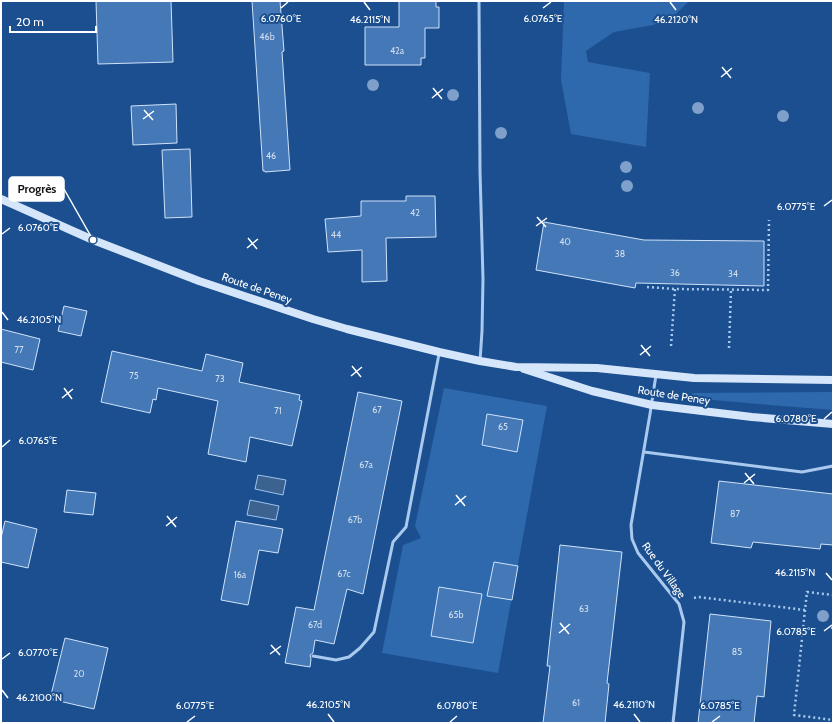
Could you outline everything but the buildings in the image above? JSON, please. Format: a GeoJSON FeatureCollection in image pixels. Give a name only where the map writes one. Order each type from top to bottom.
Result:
{"type":"FeatureCollection","features":[{"type":"Feature","properties":{"kind":"main road","name":"Route de Peney"},"geometry":{"type":"LineString","coordinates":[[1,199],[93,240],[153,264],[199,281],[346,329],[439,352],[516,367],[592,391],[652,405],[752,417],[833,424]]}},
{"type":"Feature","properties":{"kind":"main road","name":"Route de Peney"},"geometry":{"type":"LineString","coordinates":[[516,367],[597,368],[694,378],[833,380]]}},
{"type":"Feature","properties":{"kind":"lane"},"geometry":{"type":"LineString","coordinates":[[479,1],[480,171],[483,279],[480,361]]}},
{"type":"Feature","properties":{"kind":"lane"},"geometry":{"type":"LineString","coordinates":[[313,656],[336,660],[349,658],[374,632],[393,542],[406,527],[439,352]]}},
{"type":"Feature","properties":{"kind":"lane","name":"Rue du Village"},"geometry":{"type":"LineString","coordinates":[[656,375],[631,525],[632,539],[638,553],[679,604],[684,622],[673,723]]}},
{"type":"Feature","properties":{"kind":"lane"},"geometry":{"type":"LineString","coordinates":[[644,452],[802,472],[833,466]]}},
{"type":"Feature","properties":{"kind":"path"},"geometry":{"type":"LineString","coordinates":[[647,287],[675,289],[768,290],[769,220]]}},
{"type":"Feature","properties":{"kind":"path"},"geometry":{"type":"LineString","coordinates":[[671,346],[675,289]]}},
{"type":"Feature","properties":{"kind":"path"},"geometry":{"type":"LineString","coordinates":[[729,348],[731,290]]}},
{"type":"Feature","properties":{"kind":"path"},"geometry":{"type":"LineString","coordinates":[[833,595],[807,592],[794,715],[833,720]]}},
{"type":"Feature","properties":{"kind":"path"},"geometry":{"type":"LineString","coordinates":[[715,599],[805,610]]}},
{"type":"Feature","properties":{"kind":"path"},"geometry":{"type":"LineString","coordinates":[[832,629],[833,624]]}},
{"type":"Feature","properties":{"kind":"shaded area"},"geometry":{"type":"Polygon","coordinates":[[[564,1],[689,1],[672,18],[653,25],[614,32],[586,51],[588,62],[650,73],[646,147],[571,134],[561,80],[564,1]]]}},
{"type":"Feature","properties":{"kind":"shaded area"},"geometry":{"type":"Polygon","coordinates":[[[444,388],[547,406],[498,673],[382,653],[403,545],[421,538],[415,526],[444,388]]]}},
{"type":"Feature","properties":{"kind":"shaded area"},"geometry":{"type":"Polygon","coordinates":[[[833,392],[833,410],[691,398],[692,393],[833,392]]]}},
{"type":"Feature","properties":{"kind":"shaded area"},"geometry":{"type":"Polygon","coordinates":[[[258,475],[286,480],[283,495],[255,489],[258,475]]]}},
{"type":"Feature","properties":{"kind":"shaded area"},"geometry":{"type":"Polygon","coordinates":[[[250,500],[279,506],[276,520],[247,515],[250,500]]]}},
{"type":"Feature","properties":{"kind":"place","name":"Progrès"},"geometry":{"type":"Point","coordinates":[93,240]}}]}
